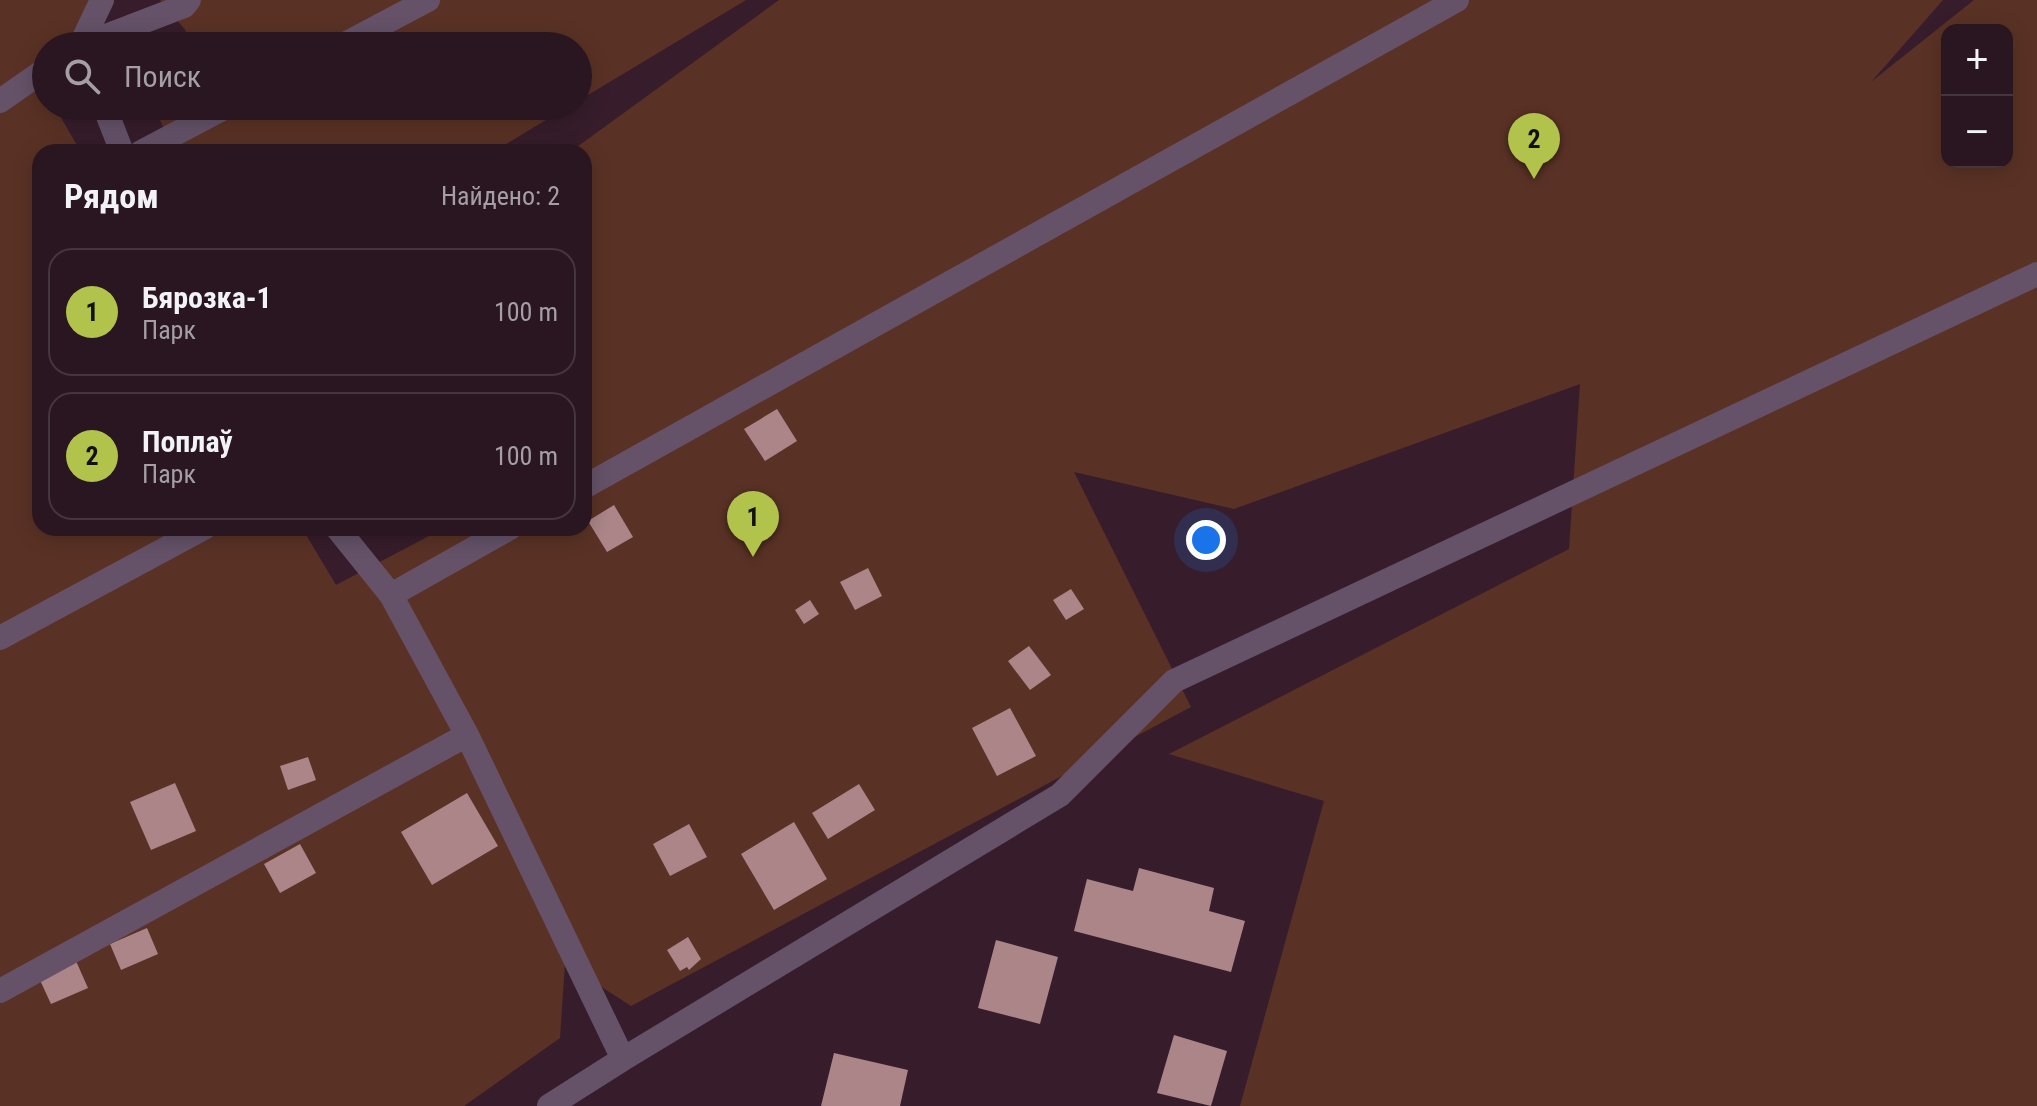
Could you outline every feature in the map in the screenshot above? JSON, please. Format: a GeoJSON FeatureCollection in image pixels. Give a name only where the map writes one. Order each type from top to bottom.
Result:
{"type":"FeatureCollection","features":[{"type":"Feature","properties":{"kind":"street"},"geometry":{"type":"LineString","coordinates":[[87,32],[102,0]]}},
{"type":"Feature","properties":{"kind":"street"},"geometry":{"type":"LineString","coordinates":[[116,32],[184,6],[189,0]]}},
{"type":"Feature","properties":{"kind":"street"},"geometry":{"type":"LineString","coordinates":[[367,32],[428,0]]}},
{"type":"Feature","properties":{"kind":"street"},"geometry":{"type":"LineString","coordinates":[[592,483],[1457,0]]}},
{"type":"Feature","properties":{"kind":"street"},"geometry":{"type":"LineString","coordinates":[[0,101],[32,79]]}},
{"type":"Feature","properties":{"kind":"street"},"geometry":{"type":"LineString","coordinates":[[109,120],[119,144]]}},
{"type":"Feature","properties":{"kind":"street"},"geometry":{"type":"LineString","coordinates":[[156,144],[202,120]]}},
{"type":"Feature","properties":{"kind":"street"},"geometry":{"type":"LineString","coordinates":[[549,1106],[1060,795],[1174,681],[2037,274]]}},
{"type":"Feature","properties":{"kind":"street"},"geometry":{"type":"LineString","coordinates":[[0,638],[189,536]]}},
{"type":"Feature","properties":{"kind":"street"},"geometry":{"type":"LineString","coordinates":[[343,536],[391,595],[467,735],[623,1059]]}},
{"type":"Feature","properties":{"kind":"street"},"geometry":{"type":"LineString","coordinates":[[391,595],[496,536]]}},
{"type":"Feature","properties":{"kind":"street"},"geometry":{"type":"LineString","coordinates":[[0,991],[467,735]]}},
{"type":"Feature","properties":{"kind":"shaded area"},"geometry":{"type":"Polygon","coordinates":[[[0,0],[102,0],[90,32],[32,32],[32,120],[62,120],[76,144],[32,144],[32,536],[307,536],[336,585],[429,536],[592,536],[592,144],[581,144],[779,0],[1943,0],[1871,82],[1941,26],[1941,168],[2013,168],[2013,24],[1944,24],[1974,0],[2037,0],[2037,1106],[1240,1106],[1324,801],[1169,754],[1569,549],[1580,384],[1234,509],[1074,472],[1191,707],[631,1006],[565,963],[560,1038],[464,1106],[0,1106],[0,0]]]}},
{"type":"Feature","properties":{"kind":"shaded area"},"geometry":{"type":"Polygon","coordinates":[[[160,0],[746,0],[592,93],[592,32],[186,31],[160,0]]]}},
{"type":"Feature","properties":{"kind":"shaded area"},"geometry":{"type":"Polygon","coordinates":[[[160,120],[546,120],[506,144],[171,144],[160,120]]]}},
{"type":"Feature","properties":{"kind":"building"},"geometry":{"type":"Polygon","coordinates":[[[777,409],[797,441],[765,461],[744,429],[777,409]]]}},
{"type":"Feature","properties":{"kind":"building"},"geometry":{"type":"Polygon","coordinates":[[[614,505],[633,537],[607,552],[592,528],[592,519],[614,505]]]}},
{"type":"Feature","properties":{"kind":"building"},"geometry":{"type":"Polygon","coordinates":[[[868,568],[882,596],[855,610],[840,582],[868,568]]]}},
{"type":"Feature","properties":{"kind":"building"},"geometry":{"type":"Polygon","coordinates":[[[1071,589],[1084,609],[1066,620],[1053,600],[1071,589]]]}},
{"type":"Feature","properties":{"kind":"building"},"geometry":{"type":"Polygon","coordinates":[[[810,600],[819,614],[804,624],[795,610],[810,600]]]}},
{"type":"Feature","properties":{"kind":"building"},"geometry":{"type":"Polygon","coordinates":[[[1029,646],[1051,675],[1030,690],[1008,661],[1029,646]]]}},
{"type":"Feature","properties":{"kind":"building"},"geometry":{"type":"Polygon","coordinates":[[[1010,708],[1036,756],[997,776],[972,728],[1010,708]]]}},
{"type":"Feature","properties":{"kind":"building"},"geometry":{"type":"Polygon","coordinates":[[[308,757],[316,780],[288,790],[280,766],[308,757]]]}},
{"type":"Feature","properties":{"kind":"building"},"geometry":{"type":"Polygon","coordinates":[[[175,783],[196,831],[151,850],[130,802],[175,783]]]}},
{"type":"Feature","properties":{"kind":"building"},"geometry":{"type":"Polygon","coordinates":[[[859,784],[875,810],[828,839],[812,813],[859,784]]]}},
{"type":"Feature","properties":{"kind":"building"},"geometry":{"type":"Polygon","coordinates":[[[467,793],[498,846],[432,885],[401,832],[467,793]]]}},
{"type":"Feature","properties":{"kind":"building"},"geometry":{"type":"Polygon","coordinates":[[[794,822],[827,879],[774,910],[741,854],[794,822]]]}},
{"type":"Feature","properties":{"kind":"building"},"geometry":{"type":"Polygon","coordinates":[[[689,824],[707,857],[670,876],[653,844],[689,824]]]}},
{"type":"Feature","properties":{"kind":"building"},"geometry":{"type":"Polygon","coordinates":[[[300,844],[316,873],[280,893],[264,864],[300,844]]]}},
{"type":"Feature","properties":{"kind":"building"},"geometry":{"type":"Polygon","coordinates":[[[1139,868],[1214,888],[1209,911],[1245,921],[1231,972],[1074,931],[1087,879],[1133,891],[1139,868]]]}},
{"type":"Feature","properties":{"kind":"building"},"geometry":{"type":"Polygon","coordinates":[[[147,928],[158,954],[121,970],[110,944],[147,928]]]}},
{"type":"Feature","properties":{"kind":"building"},"geometry":{"type":"Polygon","coordinates":[[[688,937],[701,959],[689,970],[687,967],[680,971],[667,950],[688,937]]]}},
{"type":"Feature","properties":{"kind":"building"},"geometry":{"type":"Polygon","coordinates":[[[996,940],[1058,957],[1040,1024],[978,1008],[996,940]]]}},
{"type":"Feature","properties":{"kind":"building"},"geometry":{"type":"Polygon","coordinates":[[[76,961],[88,988],[51,1004],[39,978],[76,961]]]}},
{"type":"Feature","properties":{"kind":"building"},"geometry":{"type":"Polygon","coordinates":[[[1174,1035],[1227,1051],[1211,1106],[1157,1093],[1174,1035]]]}},
{"type":"Feature","properties":{"kind":"building"},"geometry":{"type":"Polygon","coordinates":[[[834,1053],[908,1070],[900,1106],[821,1106],[834,1053]]]}},
{"type":"Feature","properties":{"kind":"place","name":"Поплаў"},"geometry":{"type":"Point","coordinates":[1534,179]}},
{"type":"Feature","properties":{"kind":"place","name":"Бярозка-1"},"geometry":{"type":"Point","coordinates":[753,557]}}]}
